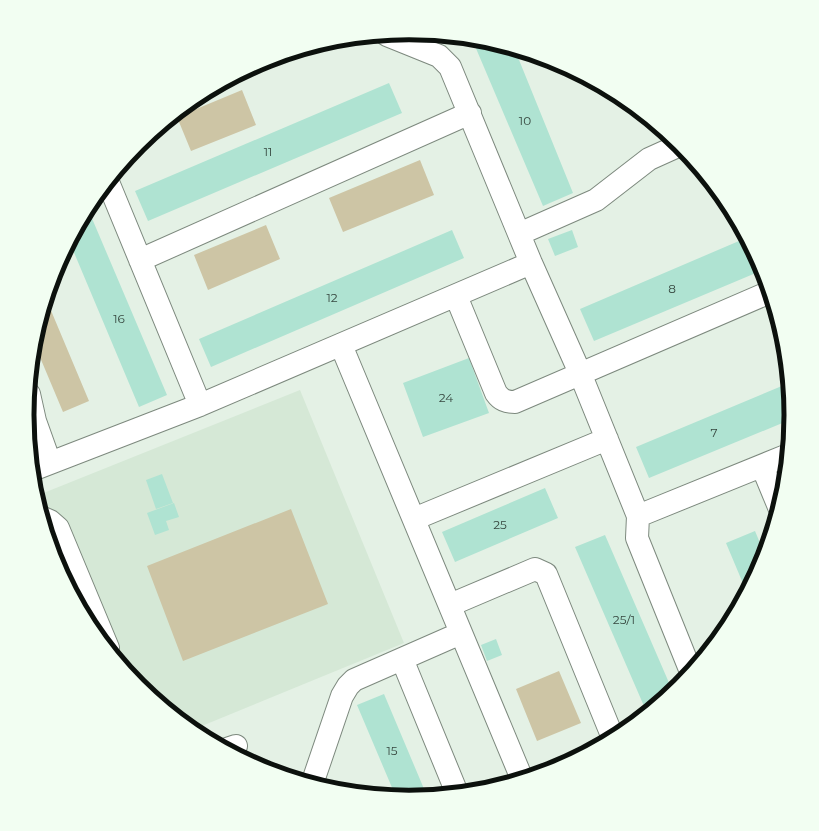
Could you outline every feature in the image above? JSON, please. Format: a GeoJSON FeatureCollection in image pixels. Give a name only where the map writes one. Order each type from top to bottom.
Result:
{"type":"FeatureCollection","features":[{"type":"Feature","properties":{"kind":"lane"},"geometry":{"type":"LineString","coordinates":[[400,40],[439,56],[450,67],[531,263],[580,373],[638,516],[637,538],[689,666]]}},
{"type":"Feature","properties":{"kind":"lane"},"geometry":{"type":"LineString","coordinates":[[140,260],[470,113]]}},
{"type":"Feature","properties":{"kind":"lane"},"geometry":{"type":"LineString","coordinates":[[519,234],[596,200],[649,160],[673,148]]}},
{"type":"Feature","properties":{"kind":"lane"},"geometry":{"type":"LineString","coordinates":[[111,189],[200,405]]}},
{"type":"Feature","properties":{"kind":"lane"},"geometry":{"type":"LineString","coordinates":[[34,417],[41,466],[200,405],[531,263]]}},
{"type":"Feature","properties":{"kind":"lane"},"geometry":{"type":"LineString","coordinates":[[456,296],[496,393],[500,399],[507,402],[515,402],[765,294]]}},
{"type":"Feature","properties":{"kind":"lane"},"geometry":{"type":"LineString","coordinates":[[341,345],[520,774]]}},
{"type":"Feature","properties":{"kind":"lane"},"geometry":{"type":"LineString","coordinates":[[414,519],[607,439]]}},
{"type":"Feature","properties":{"kind":"lane"},"geometry":{"type":"LineString","coordinates":[[638,516],[783,457]]}},
{"type":"Feature","properties":{"kind":"lane"},"geometry":{"type":"LineString","coordinates":[[762,466],[776,498]]}},
{"type":"Feature","properties":{"kind":"lane"},"geometry":{"type":"LineString","coordinates":[[49,521],[58,528],[99,627]]}},
{"type":"Feature","properties":{"kind":"lane"},"geometry":{"type":"LineString","coordinates":[[450,605],[535,569],[546,574],[611,732]]}},
{"type":"Feature","properties":{"kind":"lane"},"geometry":{"type":"LineString","coordinates":[[314,778],[342,696],[354,680],[461,633]]}},
{"type":"Feature","properties":{"kind":"lane"},"geometry":{"type":"LineString","coordinates":[[402,659],[456,788]]}},
{"type":"Feature","properties":{"kind":"shaded area"},"geometry":{"type":"Polygon","coordinates":[[[242,90],[256,125],[191,151],[178,120],[189,112],[242,90]]]}},
{"type":"Feature","properties":{"kind":"shaded area"},"geometry":{"type":"Polygon","coordinates":[[[420,160],[434,195],[343,232],[329,198],[420,160]]]}},
{"type":"Feature","properties":{"kind":"shaded area"},"geometry":{"type":"Polygon","coordinates":[[[266,225],[280,259],[208,290],[194,255],[266,225]]]}},
{"type":"Feature","properties":{"kind":"shaded area"},"geometry":{"type":"Polygon","coordinates":[[[50,308],[89,401],[63,412],[39,355],[50,308]]]}},
{"type":"Feature","properties":{"kind":"shaded area"},"geometry":{"type":"Polygon","coordinates":[[[300,390],[404,643],[200,727],[162,698],[144,681],[127,663],[97,624],[73,582],[63,559],[54,536],[42,494],[300,390]]]}},
{"type":"Feature","properties":{"kind":"shaded area"},"geometry":{"type":"Polygon","coordinates":[[[291,509],[328,604],[183,661],[147,566],[291,509]]]}},
{"type":"Feature","properties":{"kind":"shaded area"},"geometry":{"type":"Polygon","coordinates":[[[559,671],[581,723],[537,741],[516,689],[559,671]]]}},
{"type":"Feature","properties":{"kind":"building"},"geometry":{"type":"Polygon","coordinates":[[[475,46],[518,56],[573,193],[543,206],[475,46]]]}},
{"type":"Feature","properties":{"kind":"building"},"geometry":{"type":"Polygon","coordinates":[[[389,83],[402,113],[148,221],[135,191],[389,83]]]}},
{"type":"Feature","properties":{"kind":"building"},"geometry":{"type":"Polygon","coordinates":[[[91,216],[167,395],[139,407],[73,250],[91,216]]]}},
{"type":"Feature","properties":{"kind":"building"},"geometry":{"type":"Polygon","coordinates":[[[452,230],[464,258],[211,367],[199,339],[452,230]]]}},
{"type":"Feature","properties":{"kind":"building"},"geometry":{"type":"Polygon","coordinates":[[[572,230],[578,247],[555,256],[548,239],[572,230]]]}},
{"type":"Feature","properties":{"kind":"building"},"geometry":{"type":"Polygon","coordinates":[[[741,240],[756,273],[594,341],[580,309],[741,240]]]}},
{"type":"Feature","properties":{"kind":"building"},"geometry":{"type":"Polygon","coordinates":[[[469,358],[489,413],[423,437],[403,383],[469,358]]]}},
{"type":"Feature","properties":{"kind":"building"},"geometry":{"type":"Polygon","coordinates":[[[784,385],[785,422],[649,478],[636,447],[784,385]]]}},
{"type":"Feature","properties":{"kind":"building"},"geometry":{"type":"Polygon","coordinates":[[[162,474],[173,503],[156,509],[146,480],[162,474]]]}},
{"type":"Feature","properties":{"kind":"building"},"geometry":{"type":"Polygon","coordinates":[[[545,488],[558,518],[455,562],[442,532],[545,488]]]}},
{"type":"Feature","properties":{"kind":"building"},"geometry":{"type":"Polygon","coordinates":[[[174,503],[179,517],[166,521],[169,530],[155,535],[147,513],[174,503]]]}},
{"type":"Feature","properties":{"kind":"building"},"geometry":{"type":"Polygon","coordinates":[[[755,531],[761,546],[744,586],[726,543],[755,531]]]}},
{"type":"Feature","properties":{"kind":"building"},"geometry":{"type":"Polygon","coordinates":[[[605,535],[670,686],[645,708],[575,547],[605,535]]]}},
{"type":"Feature","properties":{"kind":"building"},"geometry":{"type":"Polygon","coordinates":[[[496,639],[502,655],[487,661],[481,645],[496,639]]]}},
{"type":"Feature","properties":{"kind":"building"},"geometry":{"type":"Polygon","coordinates":[[[384,694],[425,790],[393,790],[357,705],[384,694]]]}}]}
